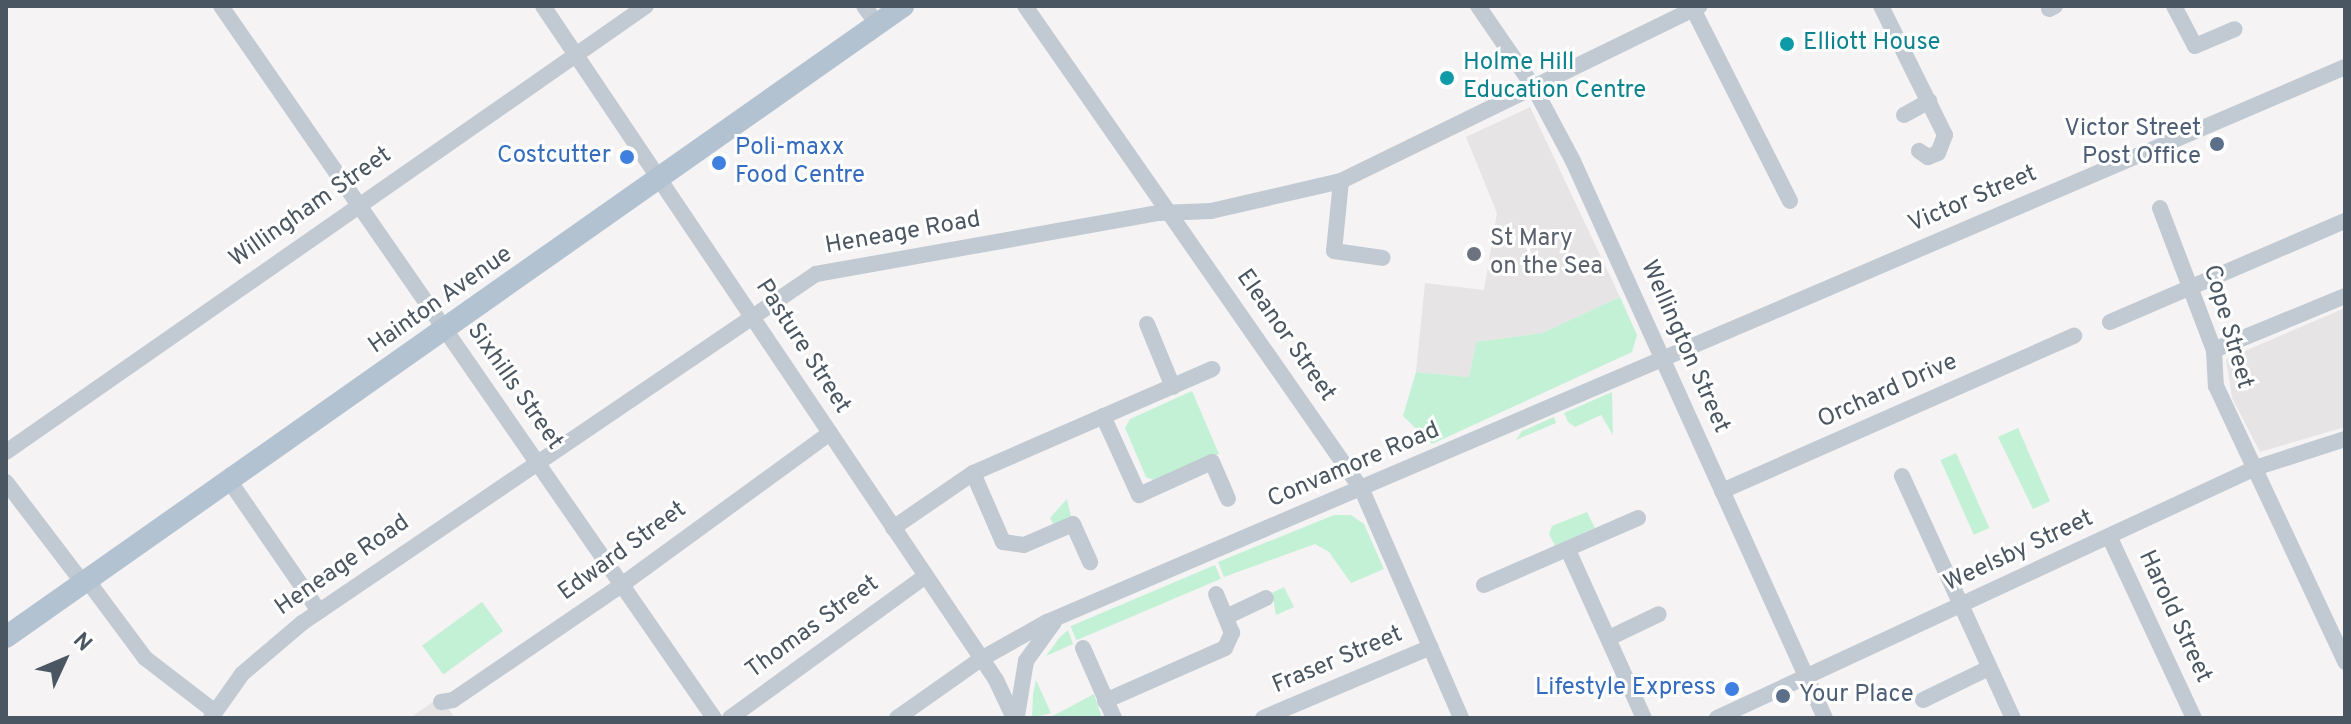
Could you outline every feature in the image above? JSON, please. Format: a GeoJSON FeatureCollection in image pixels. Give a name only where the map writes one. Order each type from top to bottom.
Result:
{"type":"FeatureCollection","features":[{"type":"Feature","properties":{"kind":"main road","name":"Hainton Avenue"},"geometry":{"type":"LineString","coordinates":[[6,637],[231,475],[445,331],[903,6]]}},
{"type":"Feature","properties":{"kind":"street","name":"Sixhills Street"},"geometry":{"type":"LineString","coordinates":[[221,6],[714,718]]}},
{"type":"Feature","properties":{"kind":"street","name":"Pasture Street"},"geometry":{"type":"LineString","coordinates":[[543,6],[981,659],[1015,718]]}},
{"type":"Feature","properties":{"kind":"street","name":"Willingham Street"},"geometry":{"type":"LineString","coordinates":[[6,452],[357,204],[646,6]]}},
{"type":"Feature","properties":{"kind":"street"},"geometry":{"type":"LineString","coordinates":[[864,6],[878,25]]}},
{"type":"Feature","properties":{"kind":"street","name":"Eleanor Street"},"geometry":{"type":"LineString","coordinates":[[1025,6],[1362,490],[1461,718]]}},
{"type":"Feature","properties":{"kind":"street","name":"Wellington Street"},"geometry":{"type":"LineString","coordinates":[[1478,6],[1533,86],[1664,359],[1825,718]]}},
{"type":"Feature","properties":{"kind":"street"},"geometry":{"type":"LineString","coordinates":[[1881,6],[1929,101],[1944,144],[1933,156],[1919,151]]}},
{"type":"Feature","properties":{"kind":"street"},"geometry":{"type":"LineString","coordinates":[[2174,6],[2195,46],[2235,29]]}},
{"type":"Feature","properties":{"kind":"street"},"geometry":{"type":"LineString","coordinates":[[1696,8],[1790,201]]}},
{"type":"Feature","properties":{"kind":"street","name":"Heneage Road"},"geometry":{"type":"LineString","coordinates":[[213,715],[242,674],[319,611],[752,314],[816,274],[1170,213],[1211,211],[1341,181],[1696,8]]}},
{"type":"Feature","properties":{"kind":"street","name":"Victor Street"},"geometry":{"type":"LineString","coordinates":[[1664,359],[2345,67]]}},
{"type":"Feature","properties":{"kind":"street"},"geometry":{"type":"LineString","coordinates":[[1904,115],[1929,101]]}},
{"type":"Feature","properties":{"kind":"street"},"geometry":{"type":"LineString","coordinates":[[1341,181],[1334,251],[1383,258]]}},
{"type":"Feature","properties":{"kind":"street","name":"Cope Street"},"geometry":{"type":"LineString","coordinates":[[2160,208],[2214,350],[2216,386],[2345,662]]}},
{"type":"Feature","properties":{"kind":"street"},"geometry":{"type":"LineString","coordinates":[[2110,322],[2345,221]]}},
{"type":"Feature","properties":{"kind":"street"},"geometry":{"type":"LineString","coordinates":[[2214,350],[2345,296]]}},
{"type":"Feature","properties":{"kind":"street"},"geometry":{"type":"LineString","coordinates":[[1147,324],[1173,387]]}},
{"type":"Feature","properties":{"kind":"street","name":"Orchard Drive"},"geometry":{"type":"LineString","coordinates":[[1722,491],[2074,336]]}},
{"type":"Feature","properties":{"kind":"street","name":"Convamore Road"},"geometry":{"type":"LineString","coordinates":[[897,718],[981,659],[1062,617],[1664,359]]}},
{"type":"Feature","properties":{"kind":"street"},"geometry":{"type":"LineString","coordinates":[[893,528],[973,473],[1212,369]]}},
{"type":"Feature","properties":{"kind":"street"},"geometry":{"type":"LineString","coordinates":[[1103,416],[1139,495],[1212,462],[1228,499]]}},
{"type":"Feature","properties":{"kind":"street","name":"Edward Street"},"geometry":{"type":"LineString","coordinates":[[441,702],[453,700],[830,433]]}},
{"type":"Feature","properties":{"kind":"street","name":"Weelsby Street"},"geometry":{"type":"LineString","coordinates":[[1717,718],[2109,536],[2253,463],[2345,439]]}},
{"type":"Feature","properties":{"kind":"street"},"geometry":{"type":"LineString","coordinates":[[973,473],[1003,542],[1024,545],[1073,524],[1090,562]]}},
{"type":"Feature","properties":{"kind":"street"},"geometry":{"type":"LineString","coordinates":[[231,475],[233,486],[319,611]]}},
{"type":"Feature","properties":{"kind":"street"},"geometry":{"type":"LineString","coordinates":[[1902,476],[2013,718]]}},
{"type":"Feature","properties":{"kind":"street"},"geometry":{"type":"LineString","coordinates":[[6,482],[87,580],[145,658],[213,715]]}},
{"type":"Feature","properties":{"kind":"street"},"geometry":{"type":"LineString","coordinates":[[1484,585],[1638,518]]}},
{"type":"Feature","properties":{"kind":"street","name":"Harold Street"},"geometry":{"type":"LineString","coordinates":[[2109,536],[2194,718]]}},
{"type":"Feature","properties":{"kind":"street"},"geometry":{"type":"LineString","coordinates":[[1568,550],[1644,718]]}},
{"type":"Feature","properties":{"kind":"street","name":"Thomas Street"},"geometry":{"type":"LineString","coordinates":[[730,718],[924,577]]}},
{"type":"Feature","properties":{"kind":"street"},"geometry":{"type":"LineString","coordinates":[[1105,701],[1225,648],[1232,633],[1216,594]]}},
{"type":"Feature","properties":{"kind":"street"},"geometry":{"type":"LineString","coordinates":[[1226,617],[1266,598]]}},
{"type":"Feature","properties":{"kind":"street"},"geometry":{"type":"LineString","coordinates":[[1609,638],[1659,614]]}},
{"type":"Feature","properties":{"kind":"street","name":"Convamore Road"},"geometry":{"type":"LineString","coordinates":[[1015,718],[1026,661],[1045,629],[1062,617]]}},
{"type":"Feature","properties":{"kind":"street","name":"Fraser Street"},"geometry":{"type":"LineString","coordinates":[[1265,718],[1431,647]]}},
{"type":"Feature","properties":{"kind":"street"},"geometry":{"type":"LineString","coordinates":[[1083,648],[1114,718]]}},
{"type":"Feature","properties":{"kind":"street"},"geometry":{"type":"LineString","coordinates":[[1923,700],[1989,668]]}},
{"type":"Feature","properties":{"kind":"shaded area"},"geometry":{"type":"Polygon","coordinates":[[[1530,107],[1620,297],[1542,333],[1476,342],[1469,377],[1416,372],[1425,283],[1484,290],[1497,213],[1466,137],[1530,107]]]}},
{"type":"Feature","properties":{"kind":"shaded area"},"geometry":{"type":"Polygon","coordinates":[[[2345,308],[2345,427],[2260,452],[2232,398],[2226,359],[2345,308]]]}},
{"type":"Feature","properties":{"kind":"shaded area"},"geometry":{"type":"Polygon","coordinates":[[[440,697],[455,718],[410,718],[440,697]]]}},
{"type":"Feature","properties":{"kind":"green space"},"geometry":{"type":"Polygon","coordinates":[[[1620,297],[1637,335],[1632,352],[1432,444],[1403,416],[1416,372],[1469,377],[1476,342],[1542,333],[1620,297]]]}},
{"type":"Feature","properties":{"kind":"green space"},"geometry":{"type":"Polygon","coordinates":[[[1192,391],[1219,454],[1156,481],[1146,477],[1125,428],[1130,419],[1192,391]]]}},
{"type":"Feature","properties":{"kind":"green space"},"geometry":{"type":"Polygon","coordinates":[[[1612,392],[1613,435],[1601,415],[1575,427],[1568,422],[1564,413],[1612,392]]]}},
{"type":"Feature","properties":{"kind":"green space"},"geometry":{"type":"Polygon","coordinates":[[[1554,417],[1556,423],[1516,440],[1522,431],[1554,417]]]}},
{"type":"Feature","properties":{"kind":"green space"},"geometry":{"type":"Polygon","coordinates":[[[2018,428],[2050,501],[2033,509],[1998,437],[2018,428]]]}},
{"type":"Feature","properties":{"kind":"green space"},"geometry":{"type":"Polygon","coordinates":[[[1956,453],[1989,528],[1974,535],[1940,460],[1956,453]]]}},
{"type":"Feature","properties":{"kind":"green space"},"geometry":{"type":"Polygon","coordinates":[[[1067,499],[1071,516],[1055,527],[1050,518],[1067,499]]]}},
{"type":"Feature","properties":{"kind":"green space"},"geometry":{"type":"Polygon","coordinates":[[[1587,512],[1595,528],[1555,546],[1549,534],[1552,526],[1587,512]]]}},
{"type":"Feature","properties":{"kind":"green space"},"geometry":{"type":"Polygon","coordinates":[[[1334,515],[1351,515],[1364,524],[1384,569],[1351,583],[1329,552],[1315,544],[1224,577],[1218,562],[1334,515]]]}},
{"type":"Feature","properties":{"kind":"green space"},"geometry":{"type":"Polygon","coordinates":[[[1215,565],[1221,579],[1076,640],[1070,626],[1215,565]]]}},
{"type":"Feature","properties":{"kind":"green space"},"geometry":{"type":"Polygon","coordinates":[[[1284,587],[1294,607],[1276,615],[1272,593],[1284,587]]]}},
{"type":"Feature","properties":{"kind":"green space"},"geometry":{"type":"Polygon","coordinates":[[[482,602],[503,631],[443,675],[422,645],[482,602]]]}},
{"type":"Feature","properties":{"kind":"green space"},"geometry":{"type":"Polygon","coordinates":[[[1068,630],[1073,644],[1046,656],[1060,637],[1068,630]]]}},
{"type":"Feature","properties":{"kind":"green space"},"geometry":{"type":"Polygon","coordinates":[[[1036,680],[1051,713],[1032,718],[1033,695],[1036,680]]]}},
{"type":"Feature","properties":{"kind":"green space"},"geometry":{"type":"Polygon","coordinates":[[[1094,694],[1102,718],[1049,718],[1094,694]]]}},
{"type":"Feature","properties":{"kind":"place","name":"Elliott House"},"geometry":{"type":"Point","coordinates":[1787,44]}},
{"type":"Feature","properties":{"kind":"place","name":"Holme Hill Education Centre"},"geometry":{"type":"Point","coordinates":[1447,78]}},
{"type":"Feature","properties":{"kind":"place","name":"Victor Street Post Office"},"geometry":{"type":"Point","coordinates":[2217,144]}},
{"type":"Feature","properties":{"kind":"place","name":"Costcutter"},"geometry":{"type":"Point","coordinates":[627,157]}},
{"type":"Feature","properties":{"kind":"place","name":"Poli-maxx Food Centre"},"geometry":{"type":"Point","coordinates":[719,163]}},
{"type":"Feature","properties":{"kind":"place","name":"St Mary on the Sea"},"geometry":{"type":"Point","coordinates":[1474,254]}},
{"type":"Feature","properties":{"kind":"place","name":"Lifestyle Express"},"geometry":{"type":"Point","coordinates":[1732,689]}},
{"type":"Feature","properties":{"kind":"place","name":"Your Place"},"geometry":{"type":"Point","coordinates":[1783,696]}}]}
